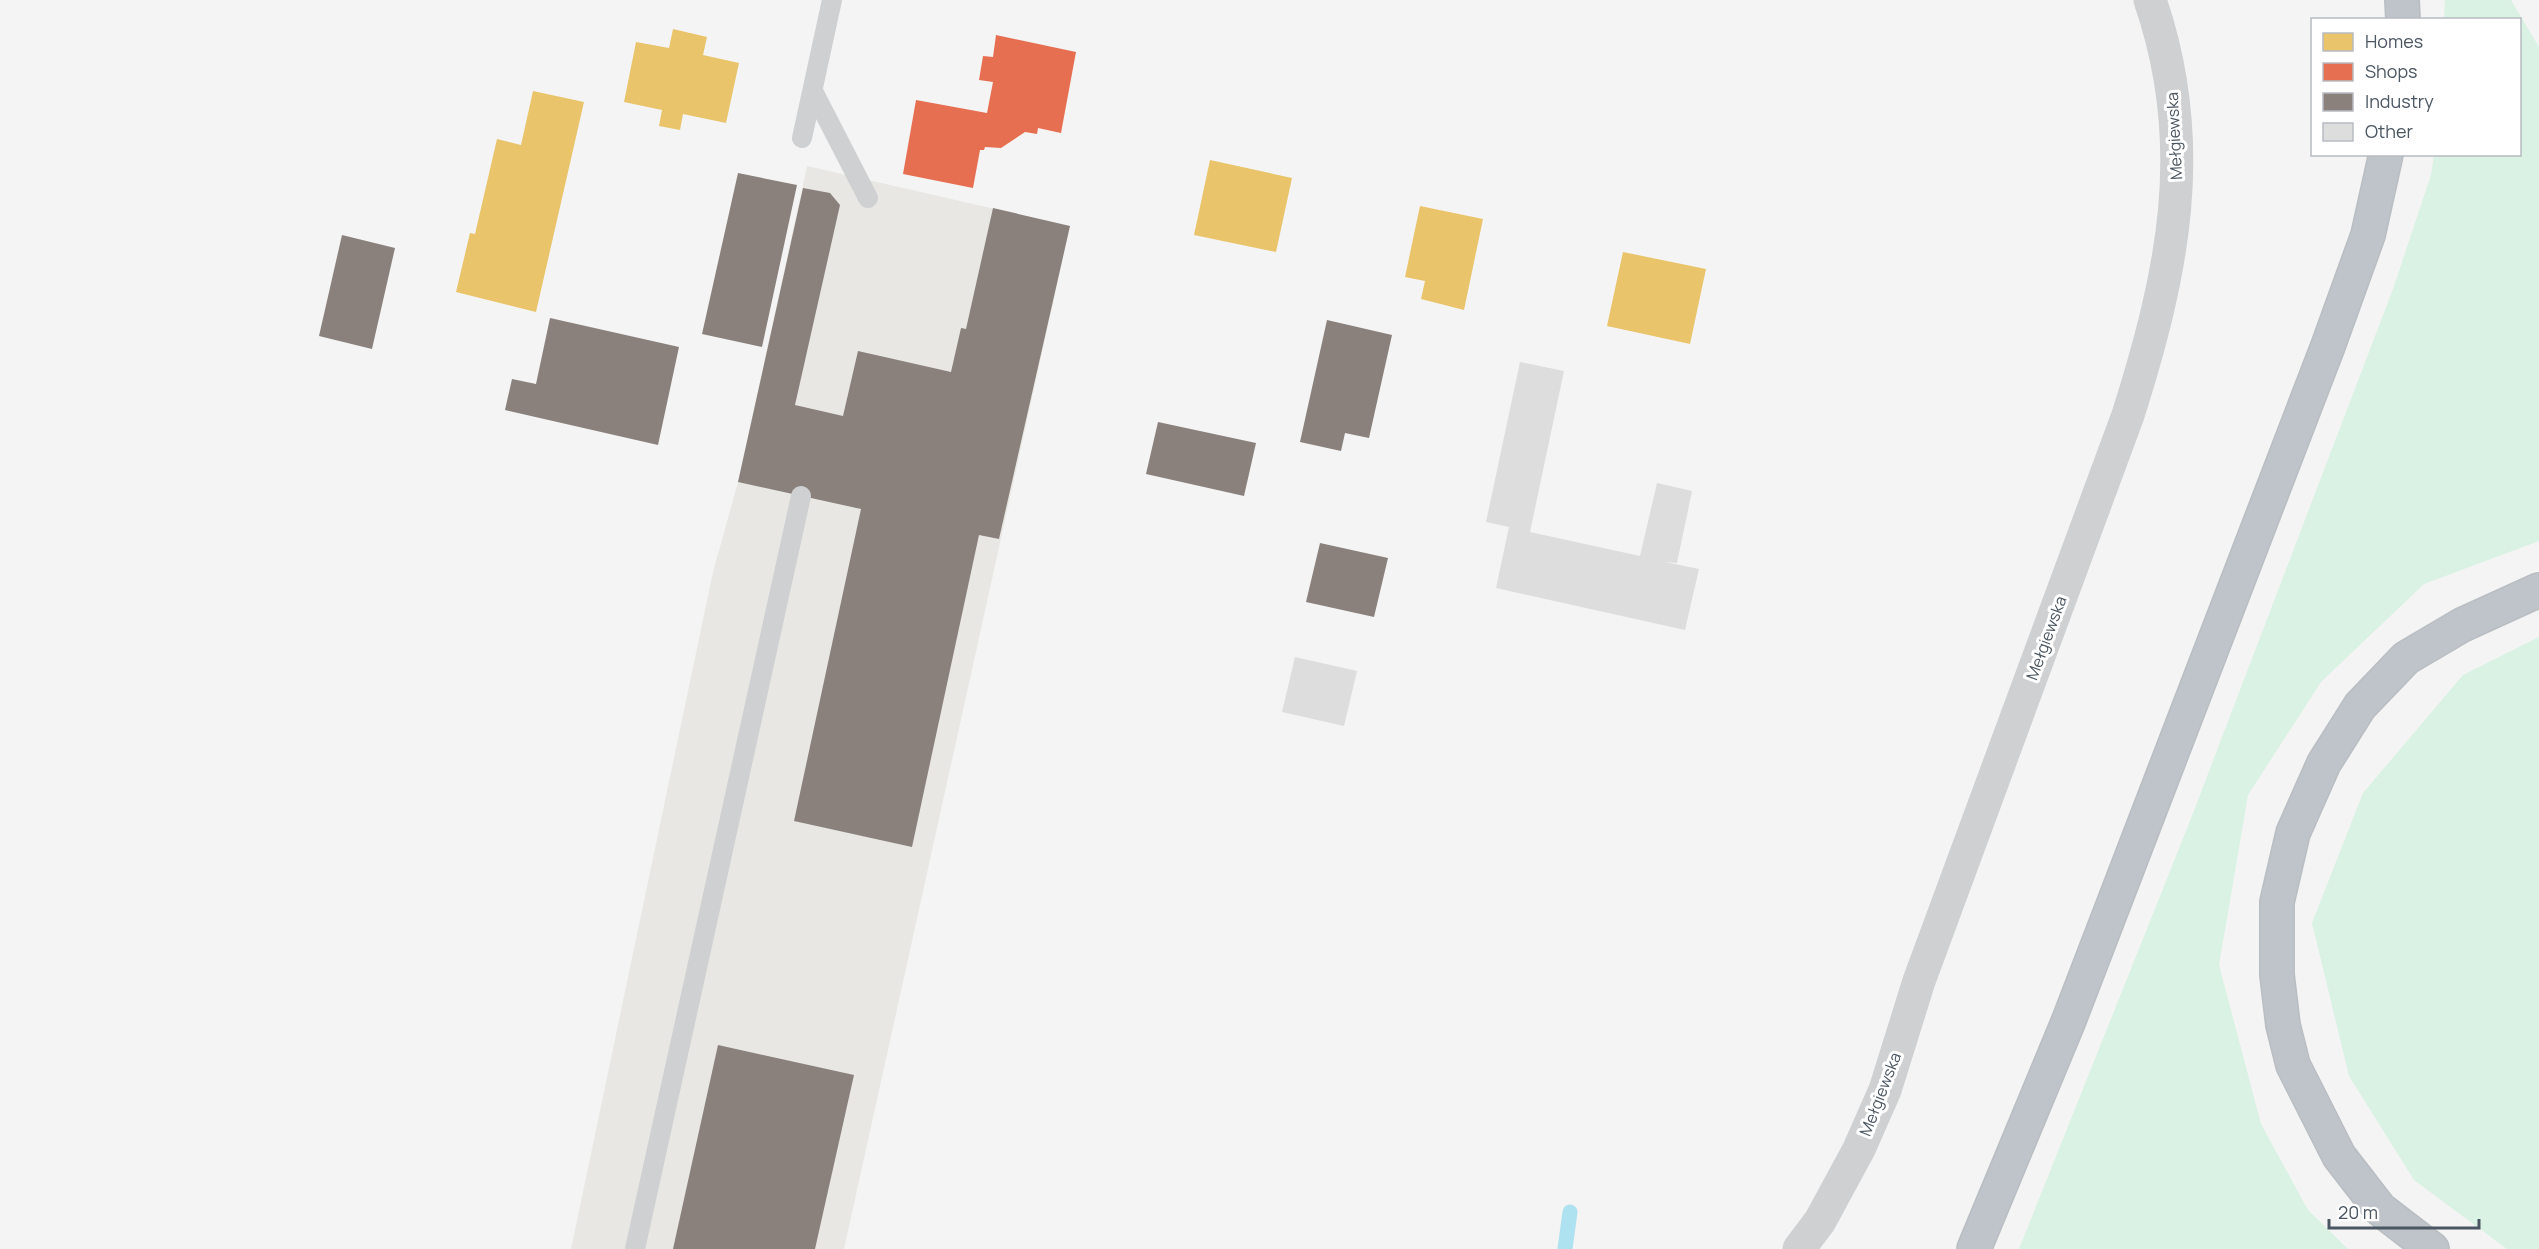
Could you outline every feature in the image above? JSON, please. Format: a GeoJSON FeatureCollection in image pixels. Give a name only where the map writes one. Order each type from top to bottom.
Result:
{"type":"FeatureCollection","features":[{"type":"Feature","properties":{"kind":"highway"},"geometry":{"type":"LineString","coordinates":[[2402,0],[2403,18]]}},
{"type":"Feature","properties":{"kind":"highway"},"geometry":{"type":"LineString","coordinates":[[1974,1249],[2069,1020],[2328,346],[2368,235],[2386,156]]}},
{"type":"Feature","properties":{"kind":"highway"},"geometry":{"type":"LineString","coordinates":[[2432,1249],[2380,1209],[2339,1156],[2293,1065],[2283,1025],[2277,975],[2277,902],[2293,833],[2324,762],[2360,706],[2406,658],[2462,625],[2539,590]]}},
{"type":"Feature","properties":{"kind":"street","name":"Mełgiewska"},"geometry":{"type":"LineString","coordinates":[[1799,1249],[1820,1221],[1854,1159],[1885,1090],[1919,981],[2128,415],[2146,359],[2164,284],[2178,171],[2173,91],[2164,41],[2150,0]]}},
{"type":"Feature","properties":{"kind":"lane"},"geometry":{"type":"LineString","coordinates":[[802,138],[832,0]]}},
{"type":"Feature","properties":{"kind":"lane"},"geometry":{"type":"LineString","coordinates":[[813,91],[868,198]]}},
{"type":"Feature","properties":{"kind":"lane"},"geometry":{"type":"LineString","coordinates":[[634,1249],[801,495]]}},
{"type":"Feature","properties":{"kind":"shaded area"},"geometry":{"type":"Polygon","coordinates":[[[807,166],[1070,226],[844,1249],[571,1249],[713,572],[738,482],[807,166]]]}},
{"type":"Feature","properties":{"kind":"green space"},"geometry":{"type":"Polygon","coordinates":[[[2445,0],[2511,0],[2539,47],[2539,541],[2424,584],[2321,682],[2248,795],[2219,965],[2261,1124],[2308,1210],[2348,1249],[2019,1249],[2190,821],[2393,289],[2431,175],[2434,156],[2521,156],[2521,18],[2444,18],[2445,0]]]}},
{"type":"Feature","properties":{"kind":"green space"},"geometry":{"type":"Polygon","coordinates":[[[2539,637],[2539,1249],[2507,1249],[2414,1180],[2349,1076],[2312,923],[2363,793],[2463,675],[2539,637]]]}},
{"type":"Feature","properties":{"kind":"building: Homes"},"geometry":{"type":"Polygon","coordinates":[[[673,29],[707,37],[703,55],[739,63],[726,123],[683,114],[680,130],[659,126],[662,110],[624,102],[636,42],[669,48],[673,29]]]}},
{"type":"Feature","properties":{"kind":"building: Homes"},"geometry":{"type":"Polygon","coordinates":[[[533,91],[584,102],[536,312],[456,292],[470,233],[475,234],[497,139],[521,145],[533,91]]]}},
{"type":"Feature","properties":{"kind":"building: Homes"},"geometry":{"type":"Polygon","coordinates":[[[1210,160],[1292,178],[1276,252],[1194,235],[1210,160]]]}},
{"type":"Feature","properties":{"kind":"building: Homes"},"geometry":{"type":"Polygon","coordinates":[[[1420,206],[1483,219],[1464,310],[1421,299],[1425,281],[1405,277],[1420,206]]]}},
{"type":"Feature","properties":{"kind":"building: Homes"},"geometry":{"type":"Polygon","coordinates":[[[1623,252],[1706,269],[1690,344],[1607,326],[1623,252]]]}},
{"type":"Feature","properties":{"kind":"building: Shops"},"geometry":{"type":"Polygon","coordinates":[[[996,35],[1076,52],[1061,133],[1038,128],[1037,134],[1025,132],[1001,148],[985,147],[984,150],[980,150],[973,188],[903,174],[916,100],[987,113],[993,82],[979,80],[983,56],[993,57],[996,35]]]}},
{"type":"Feature","properties":{"kind":"building: Industry"},"geometry":{"type":"Polygon","coordinates":[[[738,173],[797,185],[762,347],[702,334],[738,173]]]}},
{"type":"Feature","properties":{"kind":"building: Industry"},"geometry":{"type":"Polygon","coordinates":[[[803,188],[830,193],[840,205],[795,405],[843,416],[858,351],[951,372],[961,328],[966,329],[993,208],[1070,226],[999,539],[979,535],[912,847],[794,821],[861,509],[738,482],[803,188]]]}},
{"type":"Feature","properties":{"kind":"building: Industry"},"geometry":{"type":"Polygon","coordinates":[[[342,235],[395,248],[372,349],[319,336],[342,235]]]}},
{"type":"Feature","properties":{"kind":"building: Industry"},"geometry":{"type":"Polygon","coordinates":[[[550,318],[679,347],[658,445],[505,410],[512,379],[536,384],[550,318]]]}},
{"type":"Feature","properties":{"kind":"building: Industry"},"geometry":{"type":"Polygon","coordinates":[[[1327,320],[1392,335],[1369,438],[1345,433],[1341,451],[1300,442],[1327,320]]]}},
{"type":"Feature","properties":{"kind":"building: Industry"},"geometry":{"type":"Polygon","coordinates":[[[1158,422],[1256,443],[1244,496],[1146,474],[1158,422]]]}},
{"type":"Feature","properties":{"kind":"building: Industry"},"geometry":{"type":"Polygon","coordinates":[[[1320,543],[1388,558],[1374,617],[1306,602],[1320,543]]]}},
{"type":"Feature","properties":{"kind":"building: Industry"},"geometry":{"type":"Polygon","coordinates":[[[718,1045],[854,1075],[815,1249],[673,1249],[718,1045]]]}},
{"type":"Feature","properties":{"kind":"building: Other"},"geometry":{"type":"Polygon","coordinates":[[[1520,362],[1564,371],[1530,532],[1640,556],[1657,483],[1692,491],[1677,563],[1665,562],[1699,569],[1685,630],[1496,588],[1509,527],[1486,522],[1520,362]]]}},
{"type":"Feature","properties":{"kind":"building: Other"},"geometry":{"type":"Polygon","coordinates":[[[1295,657],[1357,671],[1344,726],[1282,712],[1295,657]]]}},
{"type":"Feature","properties":{"kind":"waterway"},"geometry":{"type":"LineString","coordinates":[[1565,1249],[1570,1212]]}}]}
